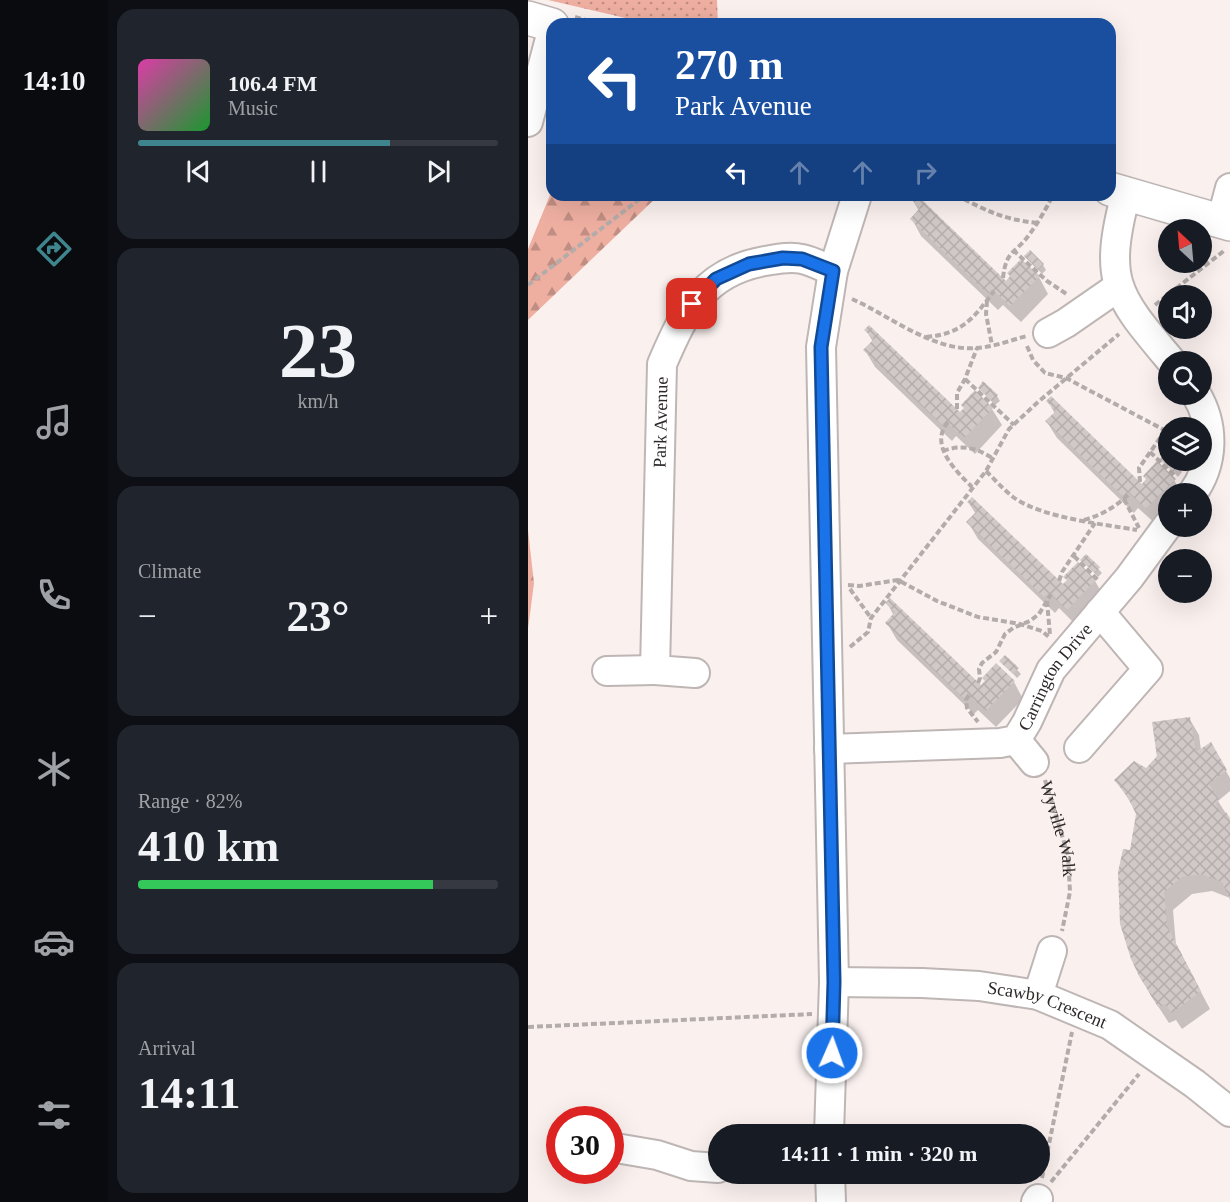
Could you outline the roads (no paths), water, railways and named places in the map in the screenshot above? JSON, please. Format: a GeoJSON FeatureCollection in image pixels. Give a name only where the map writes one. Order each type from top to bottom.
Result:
{"type":"FeatureCollection","features":[{"type":"Feature","properties":{"kind":"main road"},"geometry":{"type":"LineString","coordinates":[[528,18],[546,23]]}},
{"type":"Feature","properties":{"kind":"main road"},"geometry":{"type":"LineString","coordinates":[[1118,191],[1227,231]]}},
{"type":"Feature","properties":{"kind":"street"},"geometry":{"type":"LineString","coordinates":[[528,122],[546,54]]}},
{"type":"Feature","properties":{"kind":"street"},"geometry":{"type":"LineString","coordinates":[[1227,231],[1230,188]]}},
{"type":"Feature","properties":{"kind":"street"},"geometry":{"type":"LineString","coordinates":[[1118,191],[1114,264],[1118,287],[1137,319],[1163,351]]}},
{"type":"Feature","properties":{"kind":"street"},"geometry":{"type":"LineString","coordinates":[[829,1124],[834,982],[821,347],[831,280],[855,201]]}},
{"type":"Feature","properties":{"kind":"street","name":"Park Avenue"},"geometry":{"type":"LineString","coordinates":[[656,670],[662,364],[675,332],[692,304],[716,279],[749,264],[783,258],[802,259],[831,280]]}},
{"type":"Feature","properties":{"kind":"street"},"geometry":{"type":"LineString","coordinates":[[1036,335],[1094,304],[1118,287]]}},
{"type":"Feature","properties":{"kind":"street"},"geometry":{"type":"LineString","coordinates":[[1199,483],[1208,465],[1209,445],[1207,419],[1201,405]]}},
{"type":"Feature","properties":{"kind":"street","name":"Carrington Drive"},"geometry":{"type":"LineString","coordinates":[[830,749],[1000,743],[1016,740],[1051,670],[1059,644],[1107,604],[1159,537]]}},
{"type":"Feature","properties":{"kind":"street"},"geometry":{"type":"LineString","coordinates":[[1079,748],[1148,669],[1107,604]]}},
{"type":"Feature","properties":{"kind":"street"},"geometry":{"type":"LineString","coordinates":[[608,671],[656,670],[695,673]]}},
{"type":"Feature","properties":{"kind":"street","name":"Wyville Walk"},"geometry":{"type":"LineString","coordinates":[[1016,740],[1034,762]]}},
{"type":"Feature","properties":{"kind":"street"},"geometry":{"type":"LineString","coordinates":[[1038,995],[1052,951]]}},
{"type":"Feature","properties":{"kind":"street","name":"Scawby Crescent"},"geometry":{"type":"LineString","coordinates":[[834,982],[922,982],[980,986],[1038,995],[1110,1025],[1195,1084],[1230,1112]]}},
{"type":"Feature","properties":{"kind":"street"},"geometry":{"type":"LineString","coordinates":[[624,1150],[657,1155],[691,1166],[708,1167]]}},
{"type":"Feature","properties":{"kind":"street"},"geometry":{"type":"LineString","coordinates":[[830,1184],[831,1202]]}}]}
